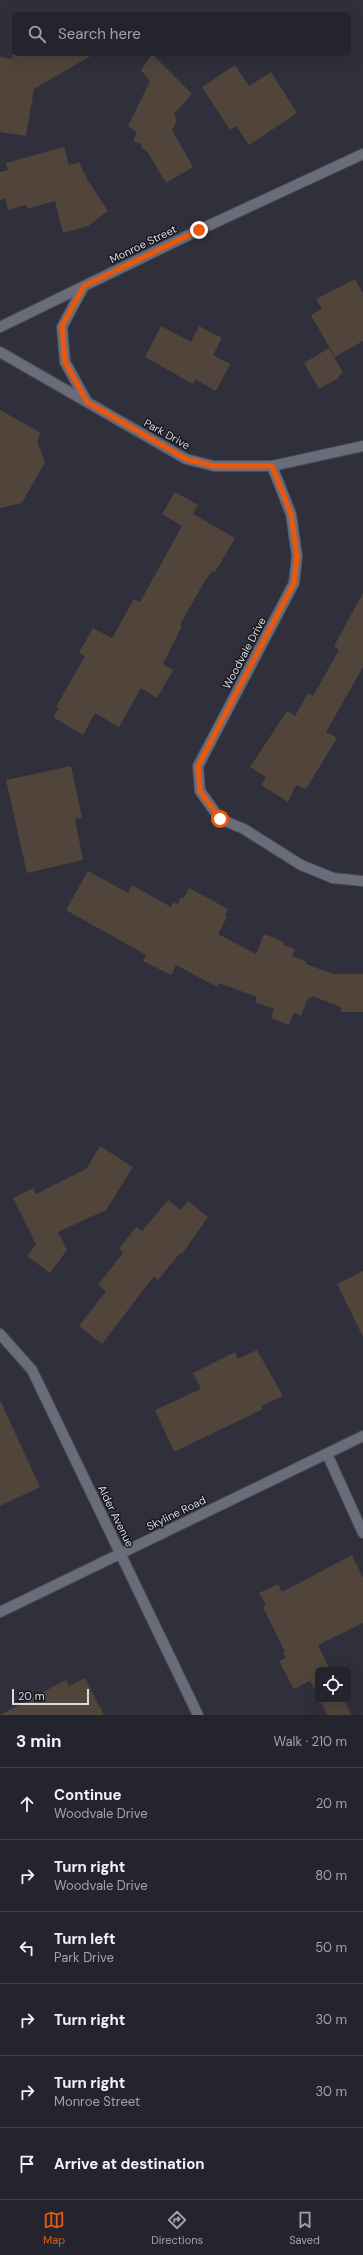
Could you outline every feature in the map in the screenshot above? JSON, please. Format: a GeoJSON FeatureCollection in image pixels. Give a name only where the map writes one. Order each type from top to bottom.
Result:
{"type":"FeatureCollection","features":[{"type":"Feature","properties":{"kind":"street","name":"Monroe Street"},"geometry":{"type":"LineString","coordinates":[[0,327],[363,154]]}},
{"type":"Feature","properties":{"kind":"street"},"geometry":{"type":"LineString","coordinates":[[84,286],[62,326],[65,362],[87,402]]}},
{"type":"Feature","properties":{"kind":"street","name":"Park Drive"},"geometry":{"type":"LineString","coordinates":[[0,352],[186,459],[214,466],[272,466],[363,446]]}},
{"type":"Feature","properties":{"kind":"street","name":"Woodvale Drive"},"geometry":{"type":"LineString","coordinates":[[272,466],[291,514],[297,556],[294,583],[198,766],[200,791],[220,819],[244,829],[301,865],[333,878],[363,881]]}},
{"type":"Feature","properties":{"kind":"street","name":"Alder Avenue"},"geometry":{"type":"LineString","coordinates":[[0,1334],[32,1370],[198,1715]]}},
{"type":"Feature","properties":{"kind":"street","name":"Skyline Road"},"geometry":{"type":"LineString","coordinates":[[0,1612],[363,1436]]}},
{"type":"Feature","properties":{"kind":"street"},"geometry":{"type":"LineString","coordinates":[[327,1454],[363,1533]]}},
{"type":"Feature","properties":{"kind":"building"},"geometry":{"type":"Polygon","coordinates":[[[13,56],[91,56],[34,89],[26,136],[0,132],[0,57],[12,59],[13,56]]]}},
{"type":"Feature","properties":{"kind":"building"},"geometry":{"type":"Polygon","coordinates":[[[151,56],[154,56],[192,94],[174,114],[177,120],[172,130],[193,167],[166,183],[147,151],[141,148],[142,145],[133,141],[137,132],[128,126],[150,81],[141,70],[151,56]]]}},
{"type":"Feature","properties":{"kind":"building"},"geometry":{"type":"Polygon","coordinates":[[[235,65],[249,86],[271,72],[297,113],[249,145],[236,126],[230,130],[202,87],[235,65]]]}},
{"type":"Feature","properties":{"kind":"building"},"geometry":{"type":"Polygon","coordinates":[[[64,147],[69,165],[79,162],[87,179],[108,211],[88,226],[63,233],[55,201],[27,209],[26,205],[8,210],[5,198],[0,200],[0,172],[8,170],[6,163],[64,147]]]}},
{"type":"Feature","properties":{"kind":"building"},"geometry":{"type":"Polygon","coordinates":[[[355,279],[363,293],[363,341],[335,357],[311,315],[322,309],[316,299],[355,279]]]}},
{"type":"Feature","properties":{"kind":"building"},"geometry":{"type":"Polygon","coordinates":[[[161,326],[191,342],[199,326],[222,338],[213,355],[230,364],[216,391],[195,379],[193,384],[145,357],[161,326]]]}},
{"type":"Feature","properties":{"kind":"building"},"geometry":{"type":"Polygon","coordinates":[[[329,348],[343,373],[338,376],[339,378],[319,389],[304,363],[329,348]]]}},
{"type":"Feature","properties":{"kind":"building"},"geometry":{"type":"Polygon","coordinates":[[[0,410],[41,433],[37,441],[45,462],[22,503],[0,508],[0,410]]]}},
{"type":"Feature","properties":{"kind":"building"},"geometry":{"type":"Polygon","coordinates":[[[175,492],[198,505],[193,514],[235,538],[215,572],[212,571],[203,584],[180,625],[182,626],[163,664],[173,670],[157,698],[141,688],[119,727],[95,713],[83,735],[53,717],[59,708],[56,707],[85,656],[79,653],[93,628],[112,638],[134,599],[140,602],[182,526],[162,514],[175,492]]]}},
{"type":"Feature","properties":{"kind":"building"},"geometry":{"type":"Polygon","coordinates":[[[363,593],[363,667],[326,732],[337,738],[306,789],[296,785],[288,802],[261,785],[266,777],[250,767],[287,711],[295,716],[308,693],[313,696],[339,650],[334,646],[363,593]]]}},
{"type":"Feature","properties":{"kind":"building"},"geometry":{"type":"Polygon","coordinates":[[[71,766],[82,818],[75,819],[83,860],[27,873],[6,780],[71,766]]]}},
{"type":"Feature","properties":{"kind":"building"},"geometry":{"type":"Polygon","coordinates":[[[88,871],[128,893],[132,885],[171,907],[174,902],[178,904],[181,897],[184,898],[189,888],[228,909],[225,915],[227,917],[218,934],[256,954],[264,934],[284,942],[283,945],[295,949],[292,956],[307,962],[306,964],[333,974],[363,974],[363,1012],[341,1012],[341,1007],[312,996],[310,999],[308,998],[301,1016],[294,1013],[289,1025],[271,1018],[274,1009],[255,1002],[257,997],[219,983],[217,987],[176,965],[171,975],[143,961],[146,955],[66,910],[88,871]]]}},
{"type":"Feature","properties":{"kind":"building"},"geometry":{"type":"Polygon","coordinates":[[[100,1146],[133,1167],[106,1210],[58,1232],[67,1250],[50,1273],[27,1256],[36,1244],[13,1198],[33,1188],[36,1194],[86,1169],[100,1146]]]}},
{"type":"Feature","properties":{"kind":"building"},"geometry":{"type":"Polygon","coordinates":[[[168,1200],[181,1210],[188,1201],[208,1217],[182,1254],[180,1253],[158,1280],[154,1276],[102,1344],[79,1326],[106,1291],[98,1285],[123,1253],[119,1249],[136,1227],[142,1231],[168,1200]]]}},
{"type":"Feature","properties":{"kind":"building"},"geometry":{"type":"Polygon","coordinates":[[[363,1271],[363,1337],[337,1284],[363,1271]]]}},
{"type":"Feature","properties":{"kind":"building"},"geometry":{"type":"Polygon","coordinates":[[[257,1350],[283,1396],[261,1406],[263,1409],[174,1452],[155,1410],[201,1389],[193,1373],[235,1352],[238,1359],[257,1350]]]}},
{"type":"Feature","properties":{"kind":"building"},"geometry":{"type":"Polygon","coordinates":[[[0,1400],[40,1487],[0,1506],[0,1400]]]}},
{"type":"Feature","properties":{"kind":"building"},"geometry":{"type":"Polygon","coordinates":[[[352,1555],[363,1578],[363,1623],[318,1645],[329,1667],[315,1667],[315,1690],[310,1681],[294,1689],[279,1661],[286,1658],[283,1653],[285,1652],[263,1607],[266,1605],[259,1593],[278,1584],[282,1592],[352,1555]]]}},
{"type":"Feature","properties":{"kind":"building"},"geometry":{"type":"Polygon","coordinates":[[[85,1678],[104,1715],[0,1715],[66,1680],[69,1686],[85,1678]]]}},
{"type":"Feature","properties":{"kind":"building"},"geometry":{"type":"Polygon","coordinates":[[[321,1703],[345,1703],[351,1715],[327,1715],[321,1703]]]}},
{"type":"Feature","properties":{"kind":"route"},"geometry":{"type":"LineString","coordinates":[[199,230],[84,286],[62,326],[65,362],[87,402],[186,459],[214,466],[272,466],[291,514],[297,556],[294,583],[198,766],[200,791],[220,819]]}}]}
